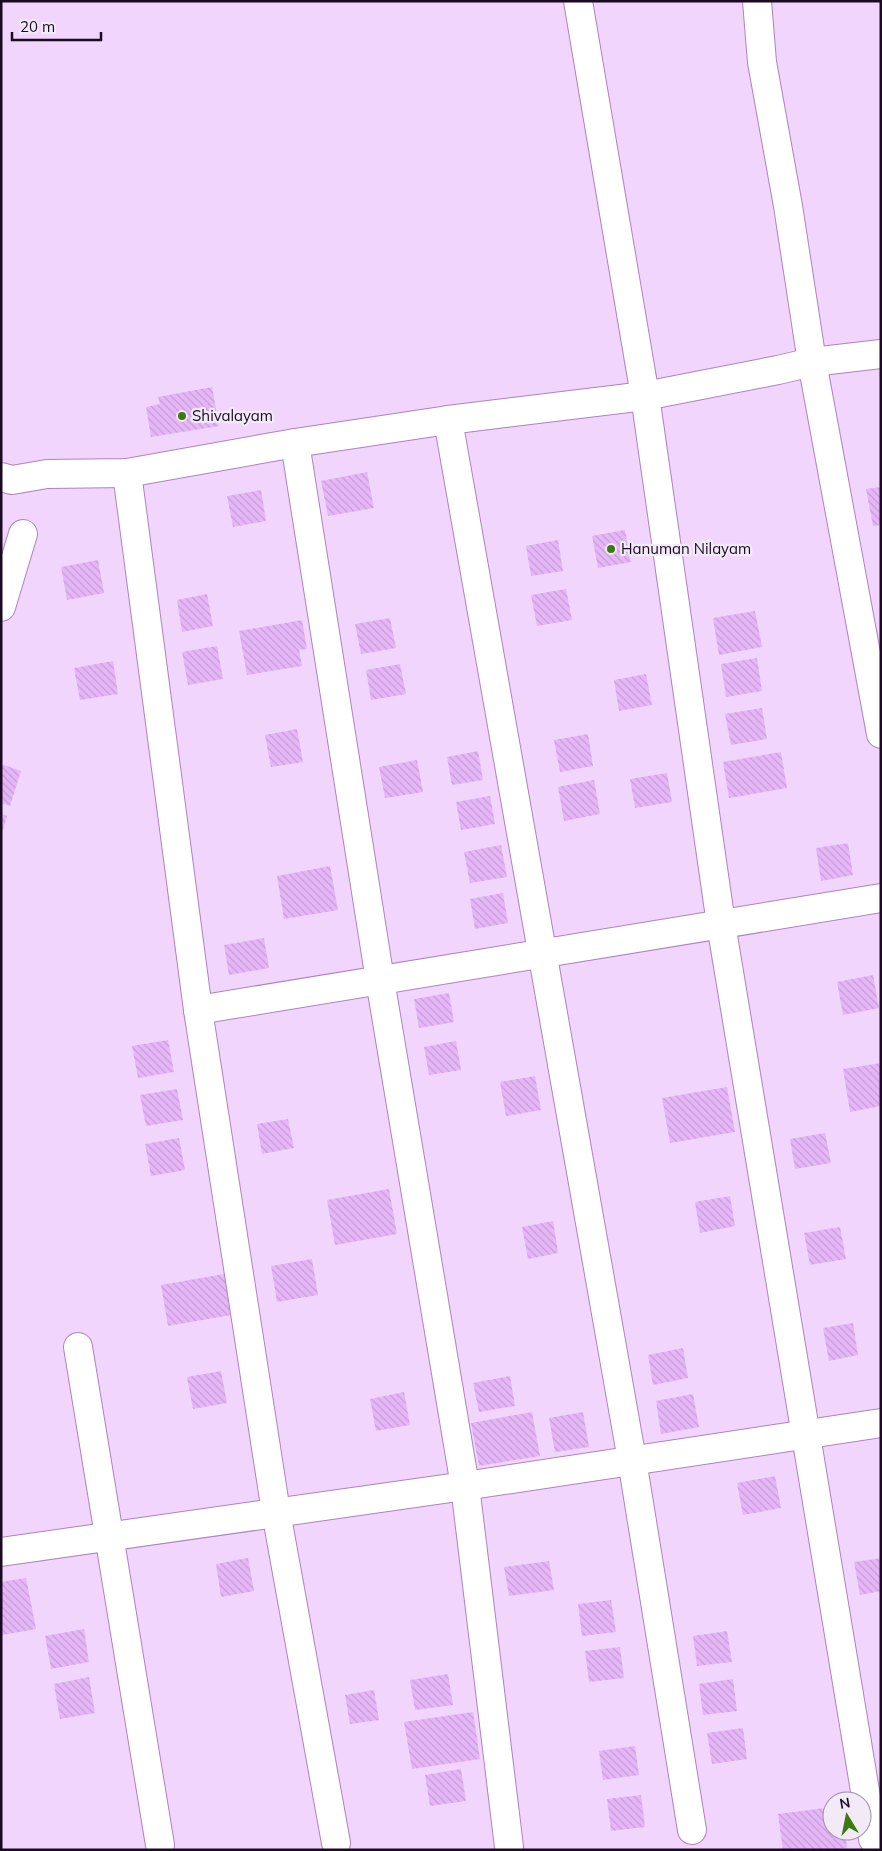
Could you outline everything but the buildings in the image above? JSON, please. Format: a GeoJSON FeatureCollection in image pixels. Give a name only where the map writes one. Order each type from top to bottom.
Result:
{"type":"FeatureCollection","features":[{"type":"Feature","properties":{"kind":"street"},"geometry":{"type":"LineString","coordinates":[[578,1],[645,396],[721,924],[873,1839]]}},
{"type":"Feature","properties":{"kind":"street"},"geometry":{"type":"LineString","coordinates":[[757,1],[762,62],[788,206],[812,362],[881,734]]}},
{"type":"Feature","properties":{"kind":"street"},"geometry":{"type":"LineString","coordinates":[[1,477],[12,480],[47,474],[127,473],[295,443],[448,420],[645,396],[812,362],[881,354]]}},
{"type":"Feature","properties":{"kind":"street"},"geometry":{"type":"LineString","coordinates":[[448,420],[632,1460],[692,1830]]}},
{"type":"Feature","properties":{"kind":"street"},"geometry":{"type":"LineString","coordinates":[[295,443],[380,980],[465,1486],[509,1847]]}},
{"type":"Feature","properties":{"kind":"street"},"geometry":{"type":"LineString","coordinates":[[127,473],[198,1010],[276,1512],[336,1843]]}},
{"type":"Feature","properties":{"kind":"street"},"geometry":{"type":"LineString","coordinates":[[1,607],[23,534]]}},
{"type":"Feature","properties":{"kind":"street"},"geometry":{"type":"LineString","coordinates":[[198,1010],[881,898]]}},
{"type":"Feature","properties":{"kind":"street"},"geometry":{"type":"LineString","coordinates":[[78,1347],[160,1845]]}},
{"type":"Feature","properties":{"kind":"street"},"geometry":{"type":"LineString","coordinates":[[1,1552],[465,1486],[881,1423]]}},
{"type":"Feature","properties":{"kind":"place","name":"Shivalayam"},"geometry":{"type":"Point","coordinates":[182,416]}},
{"type":"Feature","properties":{"kind":"place","name":"Hanuman Nilayam"},"geometry":{"type":"Point","coordinates":[611,549]}}]}
